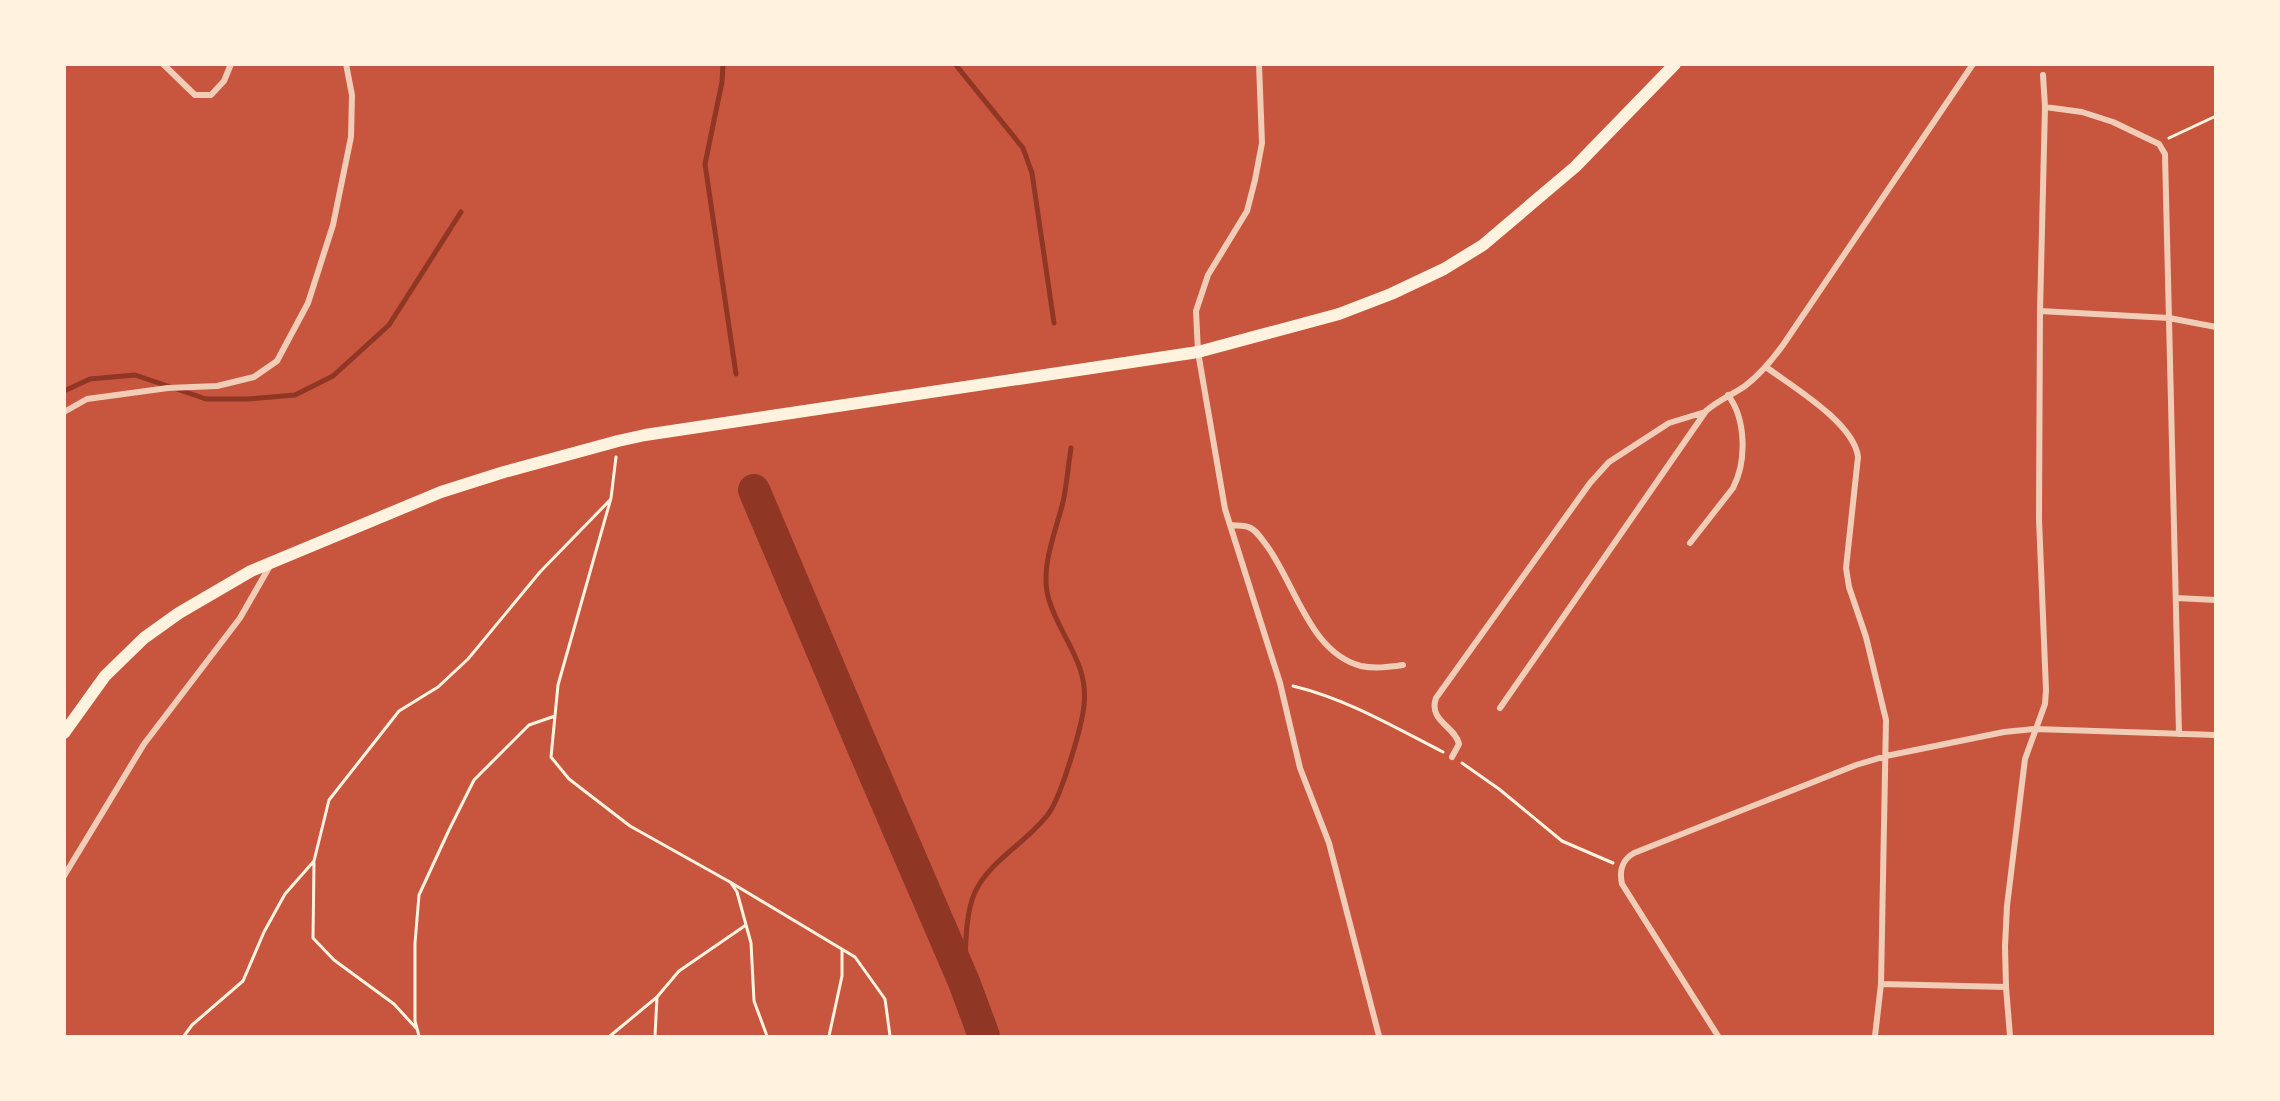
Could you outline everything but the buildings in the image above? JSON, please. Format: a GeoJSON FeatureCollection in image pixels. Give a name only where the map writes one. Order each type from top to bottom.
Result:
{"type":"FeatureCollection","features":[{"type":"Feature","properties":{"kind":"main road"},"geometry":{"type":"LineString","coordinates":[[64,733],[105,676],[144,638],[179,613],[251,571],[441,492],[504,472],[645,435],[1198,352],[1339,314],[1391,294],[1454,263],[1492,238],[1575,167],[1675,64]]}},
{"type":"Feature","properties":{"kind":"street"},"geometry":{"type":"LineString","coordinates":[[163,64],[195,95],[211,95],[224,81],[231,64]]}},
{"type":"Feature","properties":{"kind":"street"},"geometry":{"type":"LineString","coordinates":[[64,412],[87,399],[168,388],[217,386],[254,377],[277,361],[308,303],[333,225],[351,137],[352,95],[346,64]]}},
{"type":"Feature","properties":{"kind":"street"},"geometry":{"type":"LineString","coordinates":[[1259,64],[1262,143],[1255,180],[1247,211],[1208,275],[1196,311],[1198,352],[1230,525],[1280,683],[1300,768],[1329,843],[1379,1036]]}},
{"type":"Feature","properties":{"kind":"street"},"geometry":{"type":"LineString","coordinates":[[1452,757],[1459,744],[1457,736],[1439,720],[1434,705],[1436,698],[1577,497],[1609,462],[1629,448],[1669,423],[1706,411],[1742,388],[1766,367],[1973,64]]}},
{"type":"Feature","properties":{"kind":"street"},"geometry":{"type":"LineString","coordinates":[[2010,1036],[2005,946],[2007,906],[2025,759],[2045,704],[2046,690],[2039,570],[2040,311],[2045,107],[2043,75]]}},
{"type":"Feature","properties":{"kind":"street"},"geometry":{"type":"LineString","coordinates":[[2045,107],[2082,112],[2130,130],[2162,146],[2165,154],[2179,734]]}},
{"type":"Feature","properties":{"kind":"street"},"geometry":{"type":"LineString","coordinates":[[2040,311],[2169,318],[2216,327]]}},
{"type":"Feature","properties":{"kind":"street"},"geometry":{"type":"LineString","coordinates":[[1766,367],[1842,425],[1857,447],[1858,457],[1846,568],[1849,587],[1866,637],[1886,720],[1881,984],[1875,1036]]}},
{"type":"Feature","properties":{"kind":"street"},"geometry":{"type":"LineString","coordinates":[[1690,543],[1733,488],[1738,478],[1742,459],[1739,422],[1736,406],[1728,395]]}},
{"type":"Feature","properties":{"kind":"street"},"geometry":{"type":"LineString","coordinates":[[1500,708],[1706,411]]}},
{"type":"Feature","properties":{"kind":"street"},"geometry":{"type":"LineString","coordinates":[[1230,525],[1249,527],[1259,535],[1272,553],[1307,620],[1333,651],[1352,663],[1363,666],[1377,668],[1402,665]]}},
{"type":"Feature","properties":{"kind":"street"},"geometry":{"type":"LineString","coordinates":[[64,876],[144,744],[240,618],[271,564]]}},
{"type":"Feature","properties":{"kind":"street"},"geometry":{"type":"LineString","coordinates":[[2176,598],[2216,600]]}},
{"type":"Feature","properties":{"kind":"street"},"geometry":{"type":"LineString","coordinates":[[1718,1036],[1622,884],[1621,867],[1626,858],[1640,850],[1856,765],[1886,756],[2004,732],[2035,729],[2216,735]]}},
{"type":"Feature","properties":{"kind":"street"},"geometry":{"type":"LineString","coordinates":[[1881,984],[2006,987]]}},
{"type":"Feature","properties":{"kind":"path"},"geometry":{"type":"LineString","coordinates":[[2162,146],[2172,136],[2216,116]]}},
{"type":"Feature","properties":{"kind":"path"},"geometry":{"type":"LineString","coordinates":[[618,441],[611,498],[558,685],[551,757],[569,779],[630,826],[730,882],[855,957],[885,999],[890,1036]]}},
{"type":"Feature","properties":{"kind":"path"},"geometry":{"type":"LineString","coordinates":[[418,1030],[394,1004],[334,960],[313,938],[314,861],[329,800],[399,711],[438,687],[468,659],[540,572],[611,498]]}},
{"type":"Feature","properties":{"kind":"path"},"geometry":{"type":"LineString","coordinates":[[420,1036],[415,1021],[415,943],[419,896],[448,830],[474,780],[529,725],[555,716]]}},
{"type":"Feature","properties":{"kind":"path"},"geometry":{"type":"LineString","coordinates":[[184,1036],[192,1024],[243,981],[264,932],[285,894],[314,861]]}},
{"type":"Feature","properties":{"kind":"path"},"geometry":{"type":"LineString","coordinates":[[730,882],[737,891],[751,943],[754,1000],[766,1036]]}},
{"type":"Feature","properties":{"kind":"path"},"geometry":{"type":"LineString","coordinates":[[610,1036],[657,997],[679,971],[746,925]]}},
{"type":"Feature","properties":{"kind":"path"},"geometry":{"type":"LineString","coordinates":[[829,1036],[842,976],[842,949]]}},
{"type":"Feature","properties":{"kind":"path"},"geometry":{"type":"LineString","coordinates":[[655,1036],[657,997]]}},
{"type":"Feature","properties":{"kind":"waterway"},"geometry":{"type":"LineString","coordinates":[[723,64],[722,82],[705,164],[736,374]]}},
{"type":"Feature","properties":{"kind":"waterway"},"geometry":{"type":"LineString","coordinates":[[955,64],[1023,148],[1032,173],[1054,323]]}},
{"type":"Feature","properties":{"kind":"waterway"},"geometry":{"type":"LineString","coordinates":[[64,391],[90,379],[135,375],[206,399],[248,399],[295,395],[333,376],[389,325],[461,212]]}},
{"type":"Feature","properties":{"kind":"waterway"},"geometry":{"type":"LineString","coordinates":[[964,982],[967,924],[975,892],[990,870],[1031,833],[1049,813],[1065,777],[1082,715],[1084,705],[1082,676],[1054,613],[1046,588],[1047,563],[1066,488],[1071,448]]}},
{"type":"Feature","properties":{"kind":"waterway"},"geometry":{"type":"LineString","coordinates":[[754,490],[964,982],[984,1036]]}}]}
